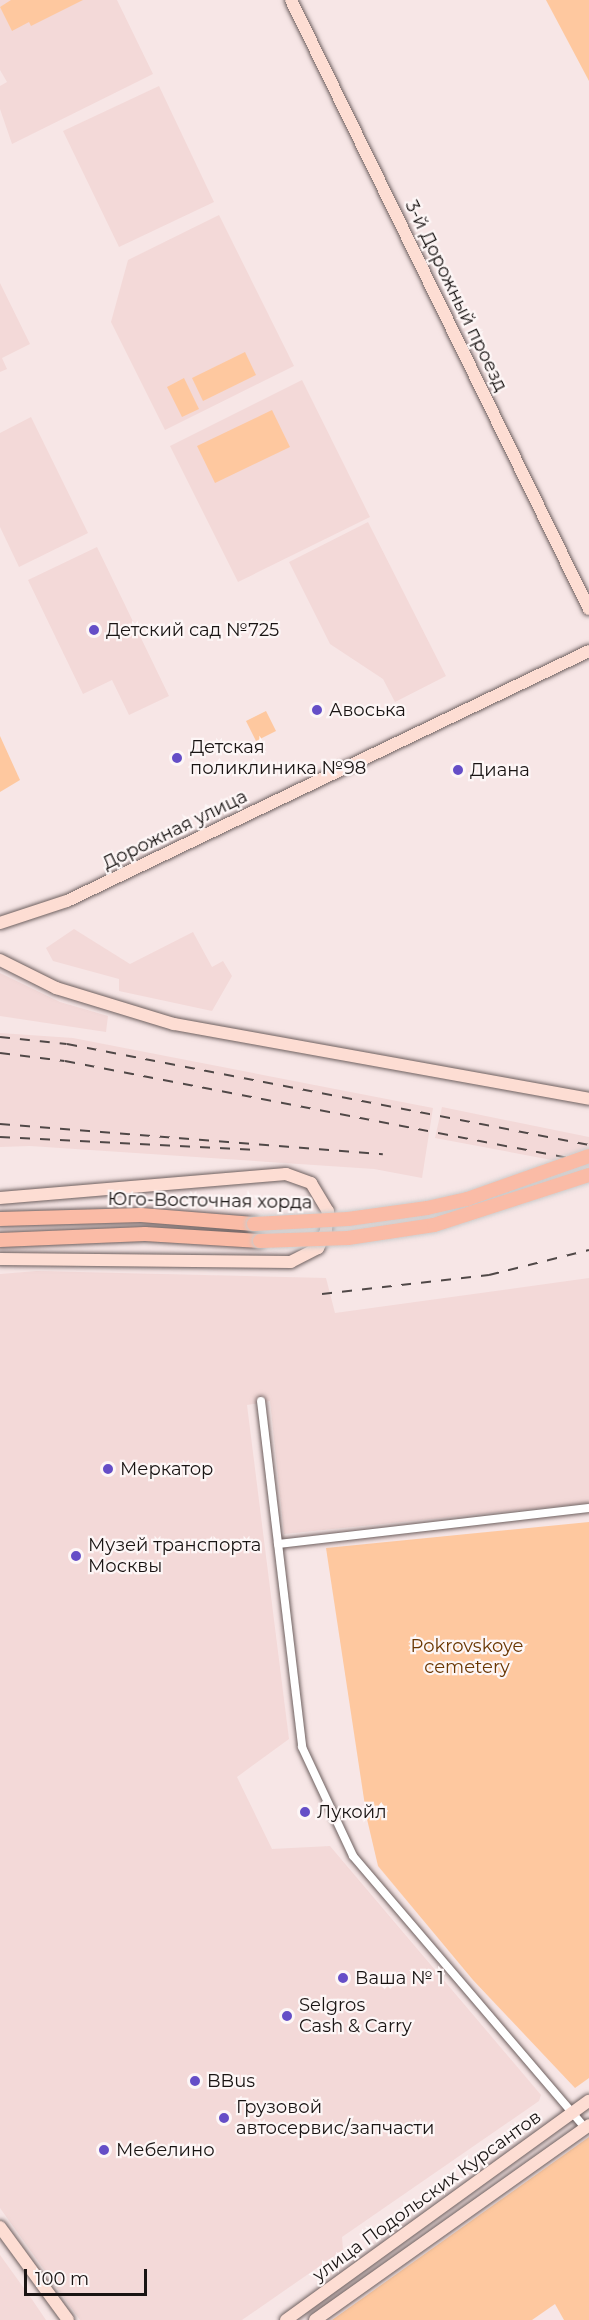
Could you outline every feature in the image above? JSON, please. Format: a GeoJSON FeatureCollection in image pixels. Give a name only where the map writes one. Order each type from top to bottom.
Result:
{"type":"FeatureCollection","features":[{"type":"Feature","properties":{"kind":"main road","name":"3-й Дорожный проезд"},"geometry":{"type":"LineString","coordinates":[[291,0],[589,609]]}},
{"type":"Feature","properties":{"kind":"main road","name":"Дорожная улица"},"geometry":{"type":"LineString","coordinates":[[0,922],[67,901],[589,651]]}},
{"type":"Feature","properties":{"kind":"main road"},"geometry":{"type":"LineString","coordinates":[[0,960],[56,988],[174,1024],[575,1098],[589,1098]]}},
{"type":"Feature","properties":{"kind":"main road","name":"Юго-Восточная хорда"},"geometry":{"type":"LineString","coordinates":[[0,1220],[141,1215],[254,1224],[348,1220],[467,1200],[589,1156]]}},
{"type":"Feature","properties":{"kind":"main road"},"geometry":{"type":"LineString","coordinates":[[0,1198],[286,1174],[311,1183],[328,1211],[326,1231],[318,1248],[291,1262],[0,1259]]}},
{"type":"Feature","properties":{"kind":"main road","name":"Юго-Восточная хорда"},"geometry":{"type":"LineString","coordinates":[[0,1240],[145,1234],[260,1241],[348,1238],[434,1226],[589,1175]]}},
{"type":"Feature","properties":{"kind":"main road","name":"улица Подольских Курсантов"},"geometry":{"type":"LineString","coordinates":[[286,2320],[589,2101]]}},
{"type":"Feature","properties":{"kind":"main road","name":"улица Подольских Курсантов"},"geometry":{"type":"LineString","coordinates":[[315,2320],[587,2127]]}},
{"type":"Feature","properties":{"kind":"main road"},"geometry":{"type":"LineString","coordinates":[[0,2227],[69,2320]]}},
{"type":"Feature","properties":{"kind":"street"},"geometry":{"type":"LineString","coordinates":[[261,1401],[302,1747],[353,1856],[572,2113],[587,2127]]}},
{"type":"Feature","properties":{"kind":"street"},"geometry":{"type":"LineString","coordinates":[[278,1544],[589,1508]]}},
{"type":"Feature","properties":{"kind":"shaded area"},"geometry":{"type":"Polygon","coordinates":[[[0,0],[117,0],[153,74],[12,144],[0,109],[0,86],[7,82],[0,70],[0,0]]]}},
{"type":"Feature","properties":{"kind":"shaded area"},"geometry":{"type":"Polygon","coordinates":[[[159,86],[214,202],[119,247],[63,131],[159,86]]]}},
{"type":"Feature","properties":{"kind":"shaded area"},"geometry":{"type":"Polygon","coordinates":[[[219,215],[294,366],[165,430],[111,322],[128,260],[219,215]]]}},
{"type":"Feature","properties":{"kind":"shaded area"},"geometry":{"type":"Polygon","coordinates":[[[0,283],[30,344],[2,358],[7,369],[0,372],[0,283]]]}},
{"type":"Feature","properties":{"kind":"shaded area"},"geometry":{"type":"Polygon","coordinates":[[[302,380],[370,517],[238,582],[170,446],[302,380]]]}},
{"type":"Feature","properties":{"kind":"shaded area"},"geometry":{"type":"Polygon","coordinates":[[[31,417],[88,533],[19,567],[0,527],[0,433],[31,417]]]}},
{"type":"Feature","properties":{"kind":"shaded area"},"geometry":{"type":"Polygon","coordinates":[[[368,522],[446,676],[395,702],[383,679],[330,644],[289,562],[368,522]]]}},
{"type":"Feature","properties":{"kind":"shaded area","name":"Детский сад №725"},"geometry":{"type":"Polygon","coordinates":[[[97,547],[169,696],[129,715],[112,680],[83,694],[28,580],[97,547]]]}},
{"type":"Feature","properties":{"kind":"shaded area"},"geometry":{"type":"Polygon","coordinates":[[[74,929],[130,964],[193,932],[212,967],[223,961],[232,976],[212,1011],[119,991],[119,979],[53,961],[46,948],[74,929]]]}},
{"type":"Feature","properties":{"kind":"shaded area"},"geometry":{"type":"Polygon","coordinates":[[[0,973],[60,1002],[108,1016],[106,1032],[0,1016],[0,973]]]}},
{"type":"Feature","properties":{"kind":"shaded area"},"geometry":{"type":"Polygon","coordinates":[[[0,1033],[73,1038],[433,1108],[422,1178],[374,1169],[30,1146],[0,1147],[0,1033]]]}},
{"type":"Feature","properties":{"kind":"shaded area"},"geometry":{"type":"Polygon","coordinates":[[[442,1107],[589,1137],[589,1167],[435,1138],[442,1107]]]}},
{"type":"Feature","properties":{"kind":"shaded area"},"geometry":{"type":"Polygon","coordinates":[[[37,1271],[326,1278],[335,1313],[589,1278],[589,1503],[284,1534],[270,1401],[247,1405],[289,1739],[237,1777],[272,1849],[330,1846],[541,2095],[539,2101],[342,2237],[343,2250],[242,2320],[80,2320],[0,2208],[0,1274],[37,1271]]]}},
{"type":"Feature","properties":{"kind":"shaded area"},"geometry":{"type":"Polygon","coordinates":[[[0,2255],[31,2298],[46,2320],[0,2320],[0,2255]]]}},
{"type":"Feature","properties":{"kind":"green space"},"geometry":{"type":"Polygon","coordinates":[[[11,0],[83,0],[31,26],[29,22],[12,31],[0,7],[11,0]]]}},
{"type":"Feature","properties":{"kind":"green space"},"geometry":{"type":"Polygon","coordinates":[[[546,0],[589,0],[589,81],[546,0]]]}},
{"type":"Feature","properties":{"kind":"green space"},"geometry":{"type":"Polygon","coordinates":[[[245,352],[256,375],[203,401],[192,378],[245,352]]]}},
{"type":"Feature","properties":{"kind":"green space"},"geometry":{"type":"Polygon","coordinates":[[[184,378],[199,409],[182,417],[167,387],[184,378]]]}},
{"type":"Feature","properties":{"kind":"green space"},"geometry":{"type":"Polygon","coordinates":[[[272,410],[290,447],[215,483],[197,446],[272,410]]]}},
{"type":"Feature","properties":{"kind":"green space"},"geometry":{"type":"Polygon","coordinates":[[[266,711],[276,731],[256,741],[246,721],[266,711]]]}},
{"type":"Feature","properties":{"kind":"green space"},"geometry":{"type":"Polygon","coordinates":[[[0,736],[20,780],[0,792],[0,736]]]}},
{"type":"Feature","properties":{"kind":"green space","name":"Pokrovskoye cemetery"},"geometry":{"type":"Polygon","coordinates":[[[589,1522],[589,2078],[575,2088],[473,1980],[378,1866],[367,1819],[326,1548],[589,1522]]]}},
{"type":"Feature","properties":{"kind":"green space"},"geometry":{"type":"Polygon","coordinates":[[[589,2137],[589,2320],[564,2320],[555,2304],[532,2320],[332,2320],[589,2137]]]}},
{"type":"Feature","properties":{"kind":"railway"},"geometry":{"type":"LineString","coordinates":[[0,1037],[67,1044],[589,1145]]}},
{"type":"Feature","properties":{"kind":"railway"},"geometry":{"type":"LineString","coordinates":[[0,1053],[65,1061],[589,1162]]}},
{"type":"Feature","properties":{"kind":"railway"},"geometry":{"type":"LineString","coordinates":[[0,1124],[383,1154]]}},
{"type":"Feature","properties":{"kind":"railway"},"geometry":{"type":"LineString","coordinates":[[0,1137],[258,1150]]}},
{"type":"Feature","properties":{"kind":"railway"},"geometry":{"type":"LineString","coordinates":[[322,1294],[489,1275],[589,1250]]}},
{"type":"Feature","properties":{"kind":"place","name":"Детский сад №725"},"geometry":{"type":"Point","coordinates":[94,630]}},
{"type":"Feature","properties":{"kind":"place","name":"Авоська"},"geometry":{"type":"Point","coordinates":[317,710]}},
{"type":"Feature","properties":{"kind":"place","name":"Детская поликлиника №98"},"geometry":{"type":"Point","coordinates":[177,758]}},
{"type":"Feature","properties":{"kind":"place","name":"Диана"},"geometry":{"type":"Point","coordinates":[458,770]}},
{"type":"Feature","properties":{"kind":"place","name":"Меркатор"},"geometry":{"type":"Point","coordinates":[108,1469]}},
{"type":"Feature","properties":{"kind":"place","name":"Музей транспорта Москвы"},"geometry":{"type":"Point","coordinates":[76,1556]}},
{"type":"Feature","properties":{"kind":"place","name":"Лукойл"},"geometry":{"type":"Point","coordinates":[305,1812]}},
{"type":"Feature","properties":{"kind":"place","name":"Ваша № 1"},"geometry":{"type":"Point","coordinates":[343,1978]}},
{"type":"Feature","properties":{"kind":"place","name":"Selgros Cash & Carry"},"geometry":{"type":"Point","coordinates":[287,2016]}},
{"type":"Feature","properties":{"kind":"place","name":"BBus"},"geometry":{"type":"Point","coordinates":[195,2081]}},
{"type":"Feature","properties":{"kind":"place","name":"Грузовой автосервис/запчасти"},"geometry":{"type":"Point","coordinates":[224,2118]}},
{"type":"Feature","properties":{"kind":"place","name":"Мебелино"},"geometry":{"type":"Point","coordinates":[104,2150]}}]}
